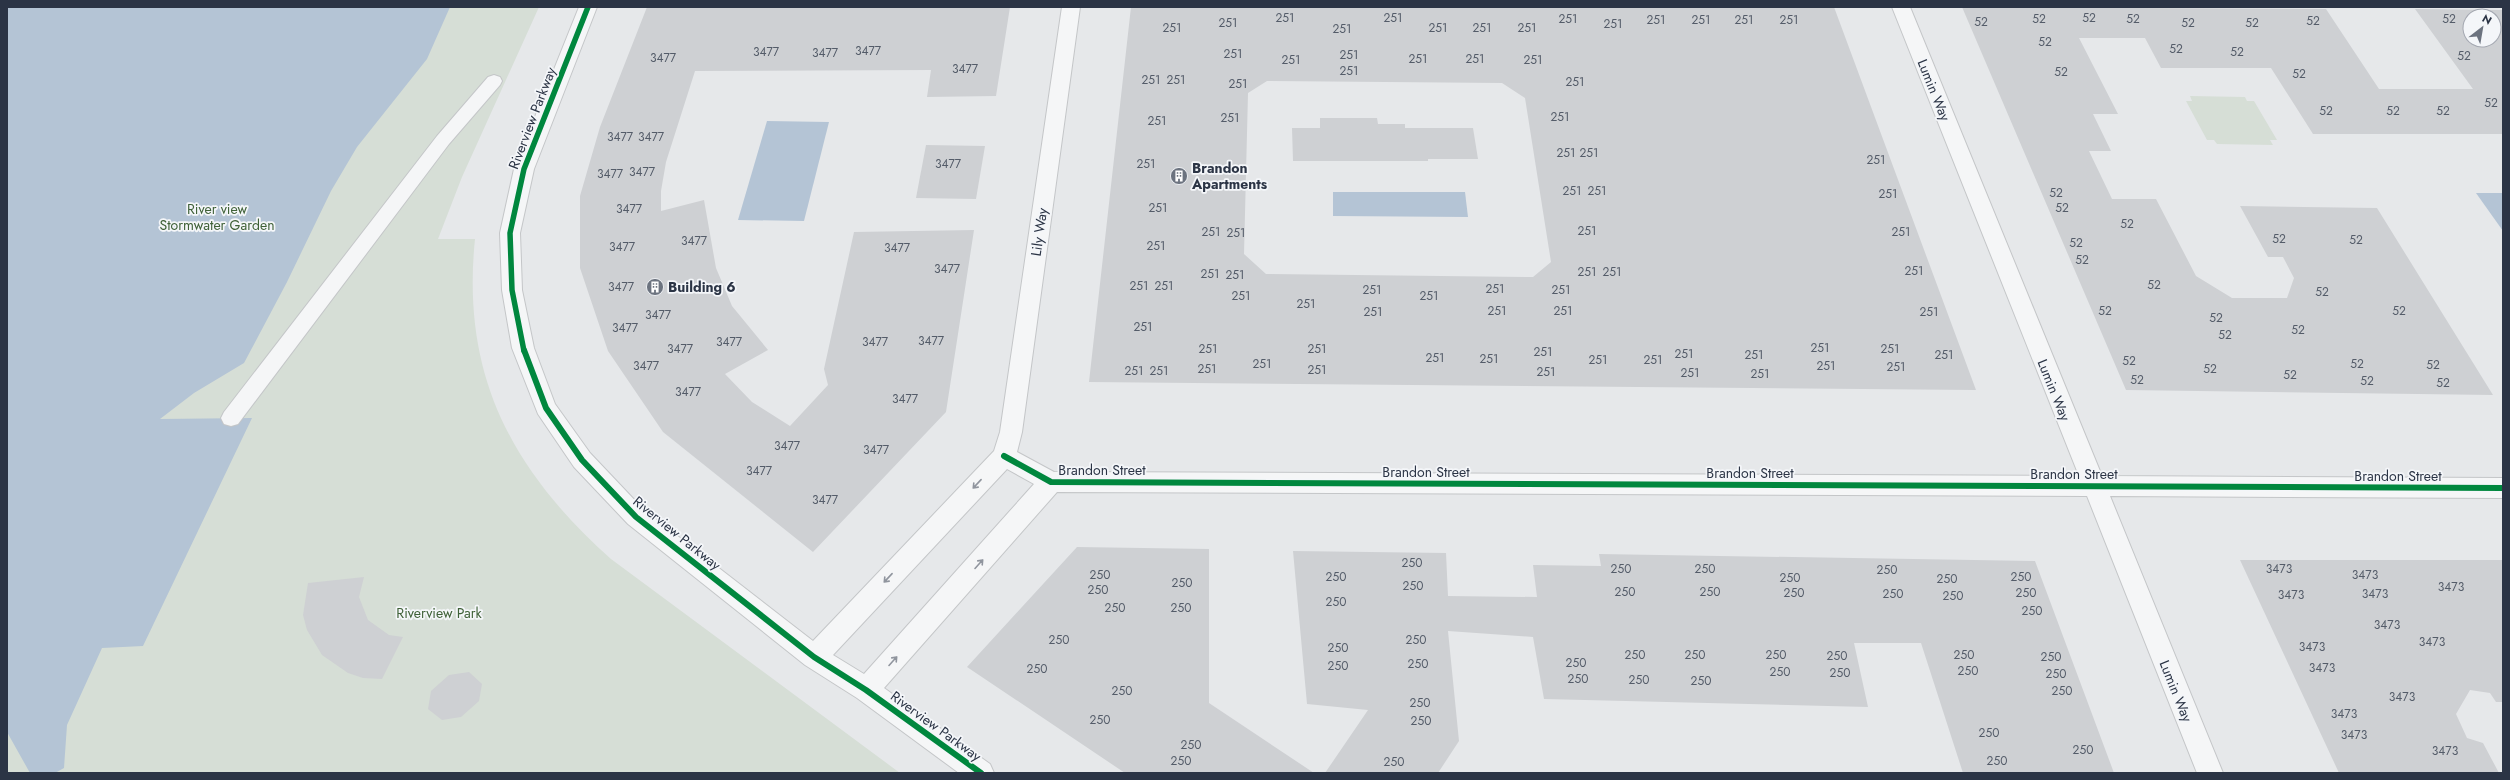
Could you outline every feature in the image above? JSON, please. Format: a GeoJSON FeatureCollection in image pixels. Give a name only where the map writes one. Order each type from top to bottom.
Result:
{"type":"FeatureCollection","features":[{"type":"Feature","properties":{"kind":"street","name":"Riverview Parkway"},"geometry":{"type":"LineString","coordinates":[[588,7],[524,169],[510,233],[512,290],[523,348],[546,408],[582,460],[636,517],[814,657],[866,690],[981,773]]}},
{"type":"Feature","properties":{"kind":"street","name":"Lily Way"},"geometry":{"type":"LineString","coordinates":[[1004,456],[1011,432],[1071,7]]}},
{"type":"Feature","properties":{"kind":"street","name":"Lumin Way"},"geometry":{"type":"LineString","coordinates":[[1901,7],[2210,773]]}},
{"type":"Feature","properties":{"kind":"street"},"geometry":{"type":"LineString","coordinates":[[814,657],[1004,456]]}},
{"type":"Feature","properties":{"kind":"street","name":"Brandon Street"},"geometry":{"type":"LineString","coordinates":[[1004,456],[1051,482],[2503,488]]}},
{"type":"Feature","properties":{"kind":"street","name":"Brandon Street"},"geometry":{"type":"LineString","coordinates":[[866,690],[1051,482]]}},
{"type":"Feature","properties":{"kind":"lane"},"geometry":{"type":"LineString","coordinates":[[231,418],[443,140],[494,81]]}},
{"type":"Feature","properties":{"kind":"green space","name":"River view Stormwater Garden"},"geometry":{"type":"Polygon","coordinates":[[[7,7],[539,7],[462,177],[438,239],[475,239],[473,288],[476,333],[486,376],[500,416],[520,454],[546,490],[576,525],[611,559],[900,773],[7,773],[7,7]]]}},
{"type":"Feature","properties":{"kind":"green space"},"geometry":{"type":"Polygon","coordinates":[[[2190,96],[2245,97],[2247,101],[2254,101],[2277,140],[2270,140],[2273,145],[2217,144],[2214,140],[2207,140],[2186,101],[2192,101],[2190,96]]]}},
{"type":"Feature","properties":{"kind":"water","name":"River view Stormwater Garden"},"geometry":{"type":"Polygon","coordinates":[[[7,7],[450,7],[427,59],[357,147],[331,191],[287,282],[244,363],[194,393],[160,419],[252,418],[143,646],[102,648],[67,725],[64,768],[55,773],[30,773],[7,732],[7,7]]]}},
{"type":"Feature","properties":{"kind":"water"},"geometry":{"type":"Polygon","coordinates":[[[767,121],[829,122],[804,221],[738,220],[767,121]]]}},
{"type":"Feature","properties":{"kind":"water"},"geometry":{"type":"Polygon","coordinates":[[[1333,192],[1465,192],[1468,217],[1333,216],[1333,192]]]}},
{"type":"Feature","properties":{"kind":"water"},"geometry":{"type":"Polygon","coordinates":[[[2476,193],[2503,193],[2503,231],[2476,193]]]}},
{"type":"Feature","properties":{"kind":"building","name":"Building 6"},"geometry":{"type":"Polygon","coordinates":[[[647,7],[1010,7],[996,96],[927,97],[931,70],[695,71],[666,162],[661,191],[661,211],[704,200],[716,268],[732,306],[768,350],[725,374],[752,402],[790,426],[828,385],[824,369],[854,232],[974,230],[946,412],[813,552],[663,432],[608,351],[580,268],[580,196],[600,127],[647,7]]]}},
{"type":"Feature","properties":{"kind":"building","name":"Brandon Apartments"},"geometry":{"type":"Polygon","coordinates":[[[1131,7],[1834,7],[1976,390],[1089,382],[1131,7]],[[1267,81],[1248,93],[1244,254],[1266,274],[1533,277],[1551,262],[1525,98],[1502,83],[1267,81]]]}},
{"type":"Feature","properties":{"kind":"building"},"geometry":{"type":"Polygon","coordinates":[[[1962,7],[2326,9],[2379,89],[2473,89],[2415,9],[2462,10],[2462,48],[2502,48],[2503,10],[2503,134],[2313,134],[2271,68],[2161,68],[2145,38],[2079,38],[2118,114],[2093,114],[2111,151],[2089,151],[2112,199],[2156,199],[2196,276],[2232,298],[2287,298],[2294,278],[2283,257],[2268,257],[2240,206],[2377,208],[2493,395],[2126,390],[1962,7]]]}},
{"type":"Feature","properties":{"kind":"building"},"geometry":{"type":"Polygon","coordinates":[[[1320,118],[1377,118],[1378,124],[1405,124],[1405,128],[1473,128],[1478,159],[1428,159],[1428,161],[1293,161],[1292,128],[1320,128],[1320,118]]]}},
{"type":"Feature","properties":{"kind":"building"},"geometry":{"type":"Polygon","coordinates":[[[926,145],[985,146],[976,199],[916,198],[926,145]]]}},
{"type":"Feature","properties":{"kind":"building"},"geometry":{"type":"Polygon","coordinates":[[[1077,547],[1209,549],[1209,703],[1314,773],[1125,773],[967,667],[1077,547]]]}},
{"type":"Feature","properties":{"kind":"building"},"geometry":{"type":"Polygon","coordinates":[[[1293,551],[1446,553],[1448,596],[1537,597],[1533,565],[1601,566],[1599,554],[2035,561],[2114,773],[1963,773],[1921,643],[1854,643],[1868,707],[1544,699],[1533,637],[1448,631],[1459,741],[1438,773],[1325,773],[1368,710],[1307,704],[1293,551]]]}},
{"type":"Feature","properties":{"kind":"building"},"geometry":{"type":"Polygon","coordinates":[[[2240,560],[2503,560],[2503,702],[2496,702],[2490,693],[2470,690],[2456,714],[2467,738],[2483,743],[2499,773],[2339,773],[2240,560]]]}},
{"type":"Feature","properties":{"kind":"building"},"geometry":{"type":"Polygon","coordinates":[[[364,577],[359,597],[368,620],[389,635],[403,637],[382,679],[363,678],[348,673],[322,655],[307,630],[303,615],[308,583],[364,577]]]}},
{"type":"Feature","properties":{"kind":"building"},"geometry":{"type":"Polygon","coordinates":[[[469,672],[482,684],[479,701],[461,717],[442,720],[428,709],[431,691],[449,675],[469,672]]]}},
{"type":"Feature","properties":{"kind":"cycle path"},"geometry":{"type":"LineString","coordinates":[[588,7],[524,169],[510,233],[512,290],[523,348],[546,408],[582,460],[636,517],[814,657],[866,690],[981,773]]}},
{"type":"Feature","properties":{"kind":"cycle path"},"geometry":{"type":"LineString","coordinates":[[1004,456],[1051,482],[2503,488]]}},
{"type":"Feature","properties":{"kind":"place","name":"Brandon Apartments"},"geometry":{"type":"Point","coordinates":[1179,176]}},
{"type":"Feature","properties":{"kind":"place","name":"Building 6"},"geometry":{"type":"Point","coordinates":[655,287]}},
{"type":"Feature","properties":{"kind":"park label","name":"Riverview Park"},"geometry":{"type":"Point","coordinates":[439,613]}}]}
